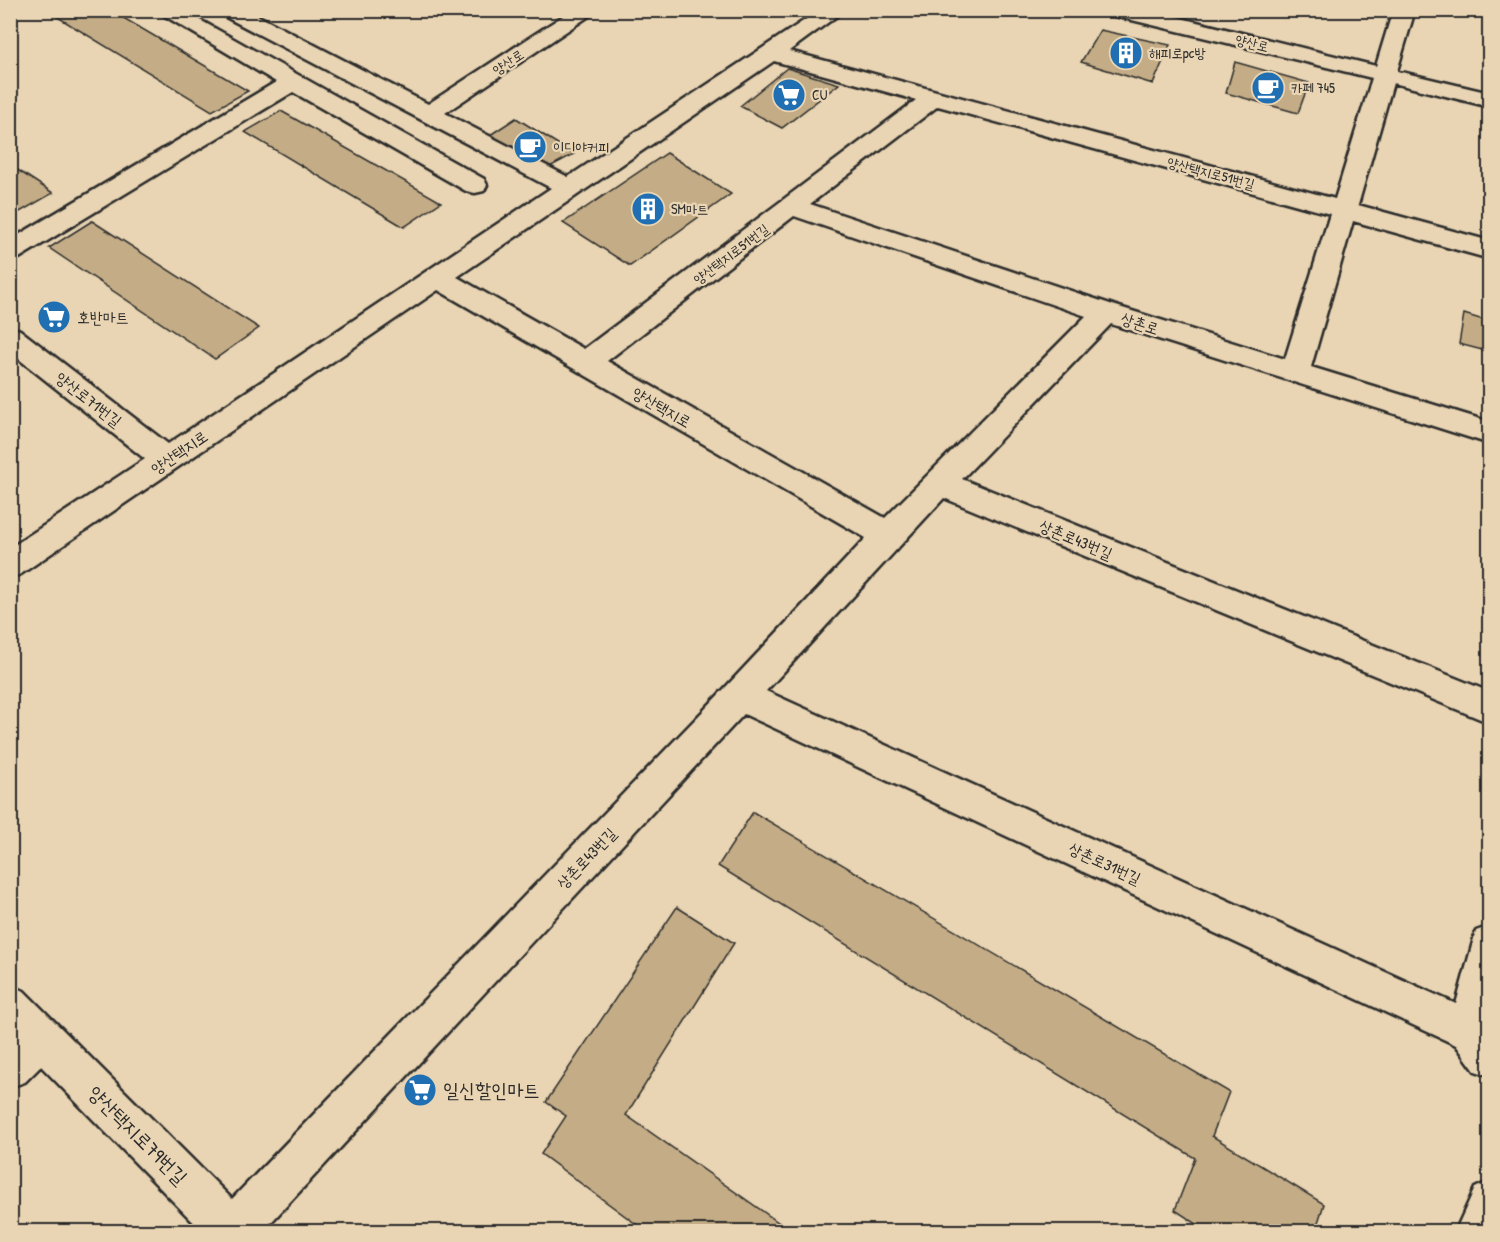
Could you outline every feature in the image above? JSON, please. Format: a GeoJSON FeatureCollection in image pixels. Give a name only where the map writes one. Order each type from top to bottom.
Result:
{"type":"FeatureCollection","features":[{"type":"Feature","properties":{"kind":"street"},"geometry":{"type":"LineString","coordinates":[[165,10],[292,84],[475,185]]}},
{"type":"Feature","properties":{"kind":"street"},"geometry":{"type":"LineString","coordinates":[[230,10],[568,187]]}},
{"type":"Feature","properties":{"kind":"street","name":"양산로"},"geometry":{"type":"LineString","coordinates":[[428,114],[556,20],[588,10]]}},
{"type":"Feature","properties":{"kind":"street","name":"양산택지로"},"geometry":{"type":"LineString","coordinates":[[10,565],[438,278],[568,187],[835,10]]}},
{"type":"Feature","properties":{"kind":"street","name":"양산로"},"geometry":{"type":"LineString","coordinates":[[1119,10],[1490,100]]}},
{"type":"Feature","properties":{"kind":"street"},"geometry":{"type":"LineString","coordinates":[[1295,373],[1404,10]]}},
{"type":"Feature","properties":{"kind":"street","name":"양산택지로51번길"},"geometry":{"type":"LineString","coordinates":[[771,53],[932,99],[1490,250]]}},
{"type":"Feature","properties":{"kind":"street"},"geometry":{"type":"LineString","coordinates":[[10,252],[292,84]]}},
{"type":"Feature","properties":{"kind":"street","name":"양산택지로51번길"},"geometry":{"type":"LineString","coordinates":[[585,363],[932,99]]}},
{"type":"Feature","properties":{"kind":"street","name":"상촌로"},"geometry":{"type":"LineString","coordinates":[[793,207],[1106,313],[1490,433]]}},
{"type":"Feature","properties":{"kind":"street","name":"양산택지로"},"geometry":{"type":"LineString","coordinates":[[438,278],[888,535]]}},
{"type":"Feature","properties":{"kind":"street","name":"상촌로43번길"},"geometry":{"type":"LineString","coordinates":[[233,1231],[740,696],[888,535],[1106,313]]}},
{"type":"Feature","properties":{"kind":"street","name":"양산로71번길"},"geometry":{"type":"LineString","coordinates":[[12,341],[167,460]]}},
{"type":"Feature","properties":{"kind":"street","name":"상촌로43번길"},"geometry":{"type":"LineString","coordinates":[[940,483],[1490,708]]}},
{"type":"Feature","properties":{"kind":"street","name":"상촌로31번길"},"geometry":{"type":"LineString","coordinates":[[740,696],[1480,1044],[1490,945]]}},
{"type":"Feature","properties":{"kind":"street","name":"양산택지로79번길"},"geometry":{"type":"LineString","coordinates":[[10,1005],[233,1231]]}},
{"type":"Feature","properties":{"kind":"street"},"geometry":{"type":"LineString","coordinates":[[10,1067],[42,1038]]}},
{"type":"Feature","properties":{"kind":"street"},"geometry":{"type":"LineString","coordinates":[[1477,1232],[1490,1203]]}},
{"type":"Feature","properties":{"kind":"building"},"geometry":{"type":"Polygon","coordinates":[[[46,10],[110,10],[248,91],[212,111],[46,10]]]}},
{"type":"Feature","properties":{"kind":"building","name":"해피로pc방"},"geometry":{"type":"Polygon","coordinates":[[[1100,30],[1170,45],[1153,84],[1081,62],[1100,30]]]}},
{"type":"Feature","properties":{"kind":"building","name":"카페 745"},"geometry":{"type":"Polygon","coordinates":[[[1235,62],[1309,83],[1298,113],[1226,93],[1235,62]]]}},
{"type":"Feature","properties":{"kind":"building","name":"CU"},"geometry":{"type":"Polygon","coordinates":[[[787,68],[839,84],[782,128],[740,106],[787,68]]]}},
{"type":"Feature","properties":{"kind":"building"},"geometry":{"type":"Polygon","coordinates":[[[281,111],[441,202],[404,227],[245,132],[281,111]]]}},
{"type":"Feature","properties":{"kind":"building","name":"이디야커피"},"geometry":{"type":"Polygon","coordinates":[[[516,118],[574,154],[546,169],[484,139],[516,118]]]}},
{"type":"Feature","properties":{"kind":"building","name":"SM마트"},"geometry":{"type":"Polygon","coordinates":[[[667,153],[731,194],[630,266],[563,223],[667,153]]]}},
{"type":"Feature","properties":{"kind":"building"},"geometry":{"type":"Polygon","coordinates":[[[10,165],[53,193],[11,217],[10,217],[10,165]]]}},
{"type":"Feature","properties":{"kind":"building"},"geometry":{"type":"Polygon","coordinates":[[[92,221],[259,328],[215,359],[49,248],[92,221]]]}},
{"type":"Feature","properties":{"kind":"building"},"geometry":{"type":"Polygon","coordinates":[[[1464,314],[1490,322],[1490,352],[1459,344],[1464,314]]]}},
{"type":"Feature","properties":{"kind":"building"},"geometry":{"type":"Polygon","coordinates":[[[753,812],[1229,1092],[1212,1136],[1324,1204],[1315,1232],[1209,1232],[1175,1210],[1195,1158],[718,866],[753,812]]]}},
{"type":"Feature","properties":{"kind":"building"},"geometry":{"type":"Polygon","coordinates":[[[677,907],[734,943],[626,1115],[792,1232],[647,1232],[541,1154],[566,1116],[546,1102],[677,907]]]}},
{"type":"Feature","properties":{"kind":"place","name":"해피로pc방"},"geometry":{"type":"Point","coordinates":[1126,53]}},
{"type":"Feature","properties":{"kind":"place","name":"카페 745"},"geometry":{"type":"Point","coordinates":[1268,88]}},
{"type":"Feature","properties":{"kind":"place","name":"CU"},"geometry":{"type":"Point","coordinates":[789,95]}},
{"type":"Feature","properties":{"kind":"place","name":"이디야커피"},"geometry":{"type":"Point","coordinates":[530,147]}},
{"type":"Feature","properties":{"kind":"place","name":"SM마트"},"geometry":{"type":"Point","coordinates":[648,209]}},
{"type":"Feature","properties":{"kind":"place","name":"호반마트"},"geometry":{"type":"Point","coordinates":[54,317]}},
{"type":"Feature","properties":{"kind":"place","name":"일신할인마트"},"geometry":{"type":"Point","coordinates":[420,1090]}}]}
